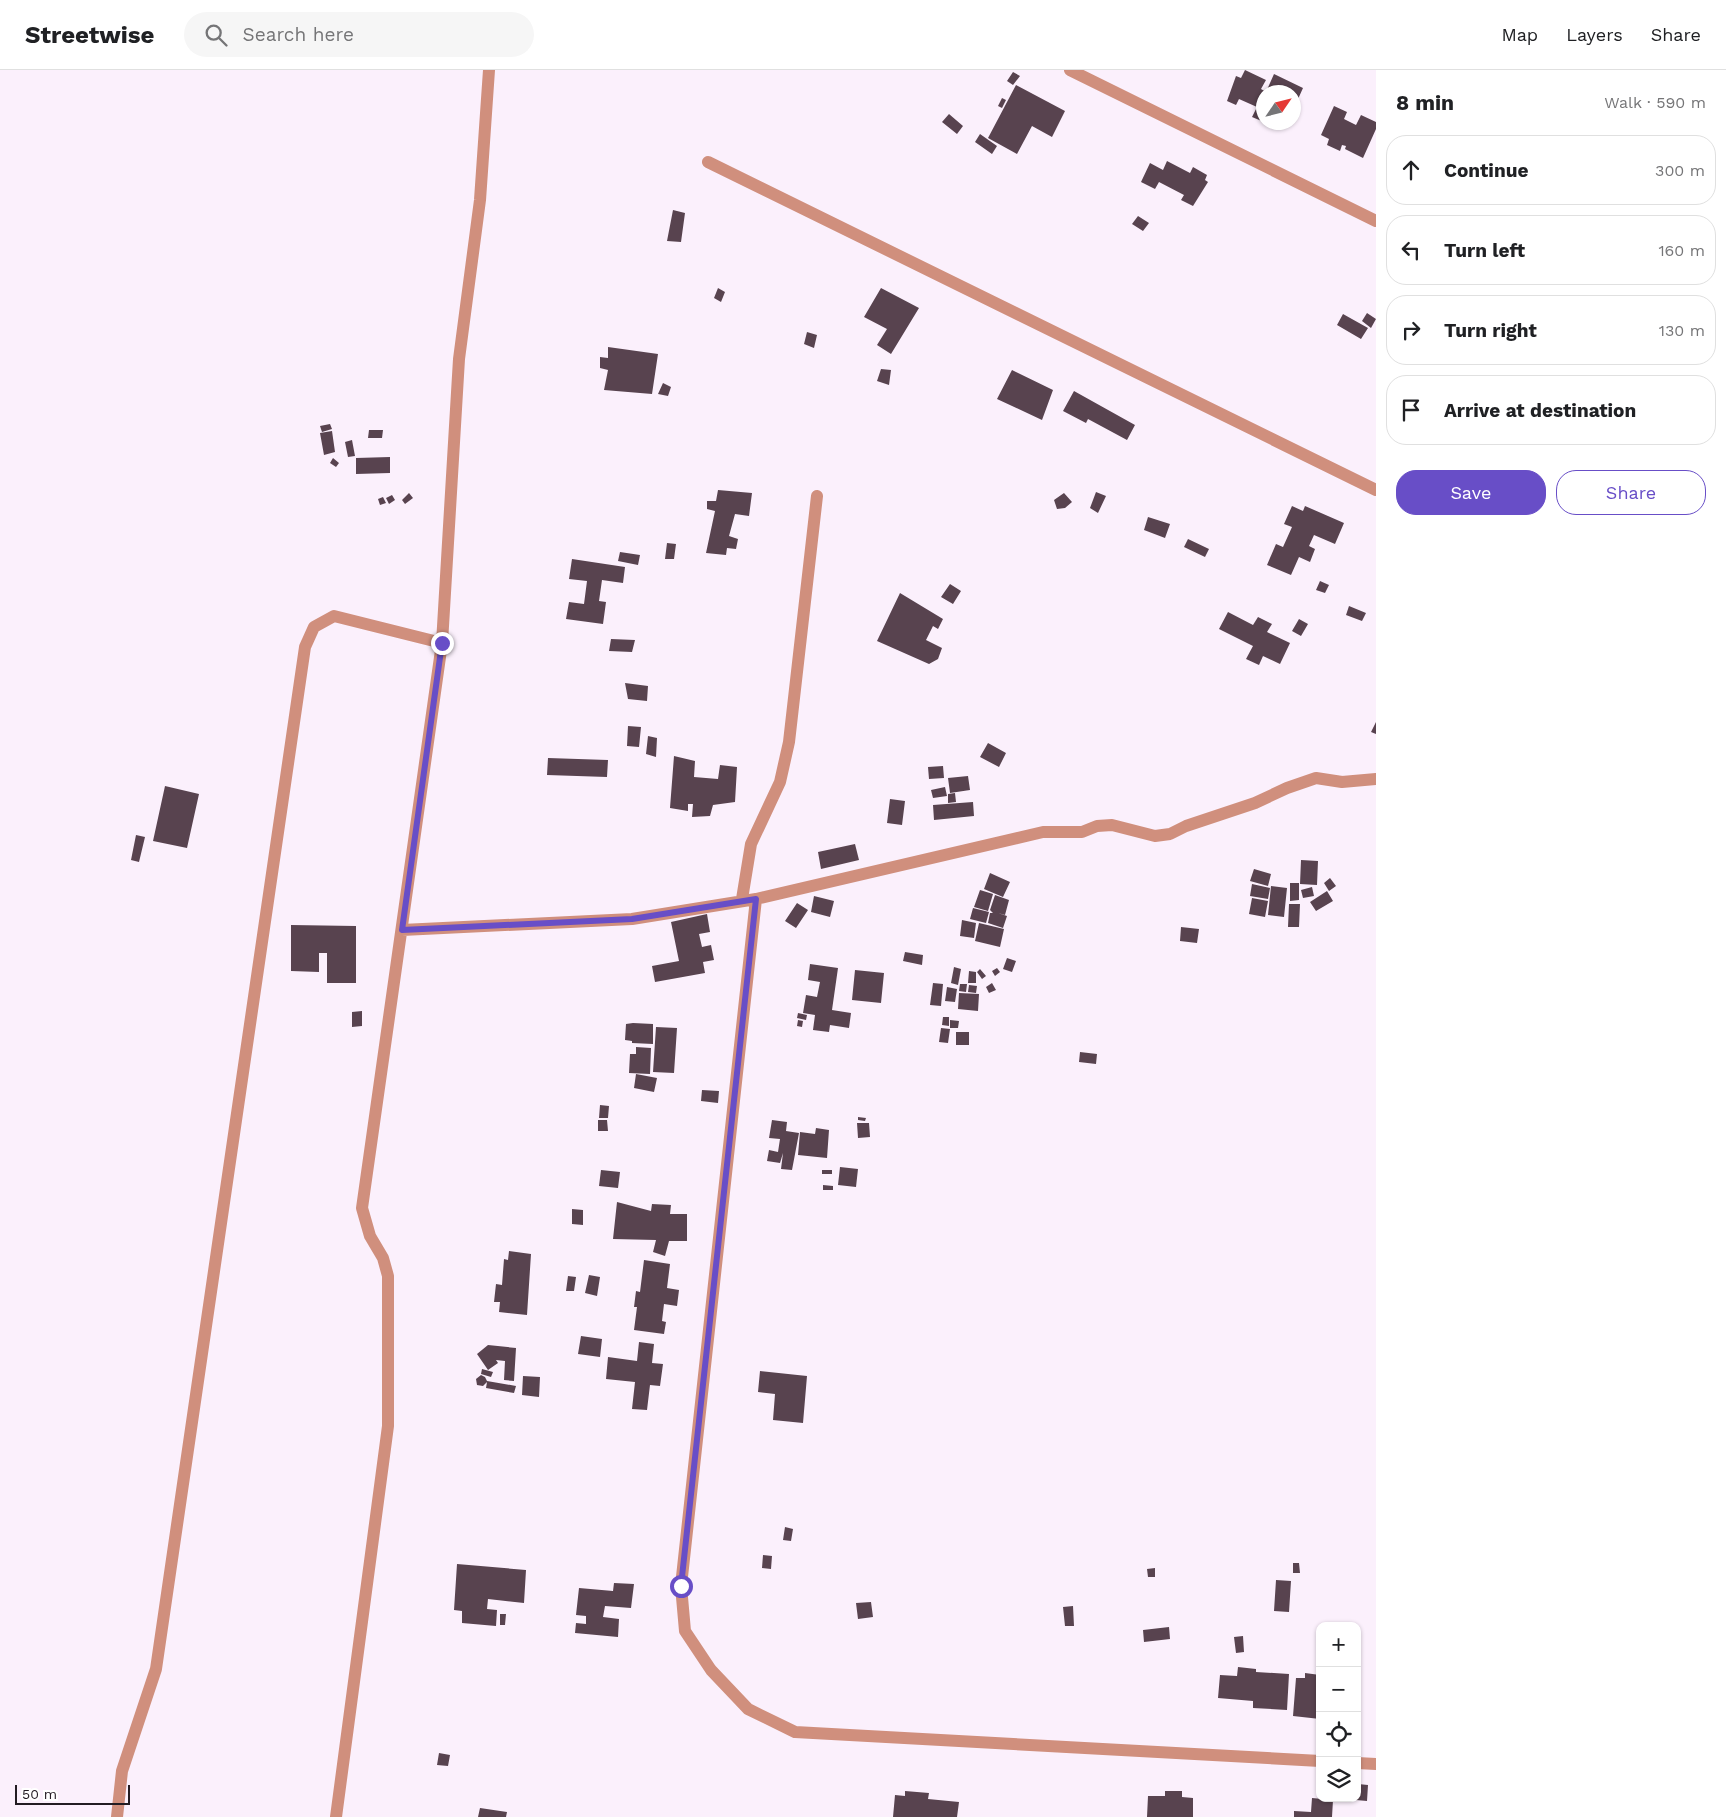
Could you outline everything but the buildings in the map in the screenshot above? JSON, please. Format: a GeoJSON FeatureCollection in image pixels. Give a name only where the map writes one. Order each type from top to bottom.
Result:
{"type":"FeatureCollection","features":[{"type":"Feature","properties":{"kind":"street"},"geometry":{"type":"LineString","coordinates":[[336,1817],[388,1426],[388,1276],[383,1258],[370,1236],[362,1208],[442,643],[459,359],[480,200],[489,70]]}},
{"type":"Feature","properties":{"kind":"street"},"geometry":{"type":"LineString","coordinates":[[1070,70],[1376,221]]}},
{"type":"Feature","properties":{"kind":"street"},"geometry":{"type":"LineString","coordinates":[[708,162],[1376,490]]}},
{"type":"Feature","properties":{"kind":"street"},"geometry":{"type":"LineString","coordinates":[[742,899],[751,844],[780,782],[789,742],[817,496]]}},
{"type":"Feature","properties":{"kind":"street"},"geometry":{"type":"LineString","coordinates":[[117,1817],[122,1771],[156,1669],[305,647],[314,627],[334,616],[442,643]]}},
{"type":"Feature","properties":{"kind":"street"},"geometry":{"type":"LineString","coordinates":[[402,930],[632,919],[742,899],[756,899],[1043,832],[1074,832],[1097,826],[1112,825],[1154,836],[1170,834],[1186,826],[1255,803],[1287,788],[1316,778],[1342,782],[1376,779]]}},
{"type":"Feature","properties":{"kind":"street"},"geometry":{"type":"LineString","coordinates":[[756,899],[681,1586],[686,1631],[711,1670],[748,1710],[795,1732],[1316,1761]]}},
{"type":"Feature","properties":{"kind":"street"},"geometry":{"type":"LineString","coordinates":[[1361,1763],[1376,1764]]}},
{"type":"Feature","properties":{"kind":"route"},"geometry":{"type":"LineString","coordinates":[[442,643],[402,930],[632,919],[742,899],[756,899],[681,1586]]}}]}
